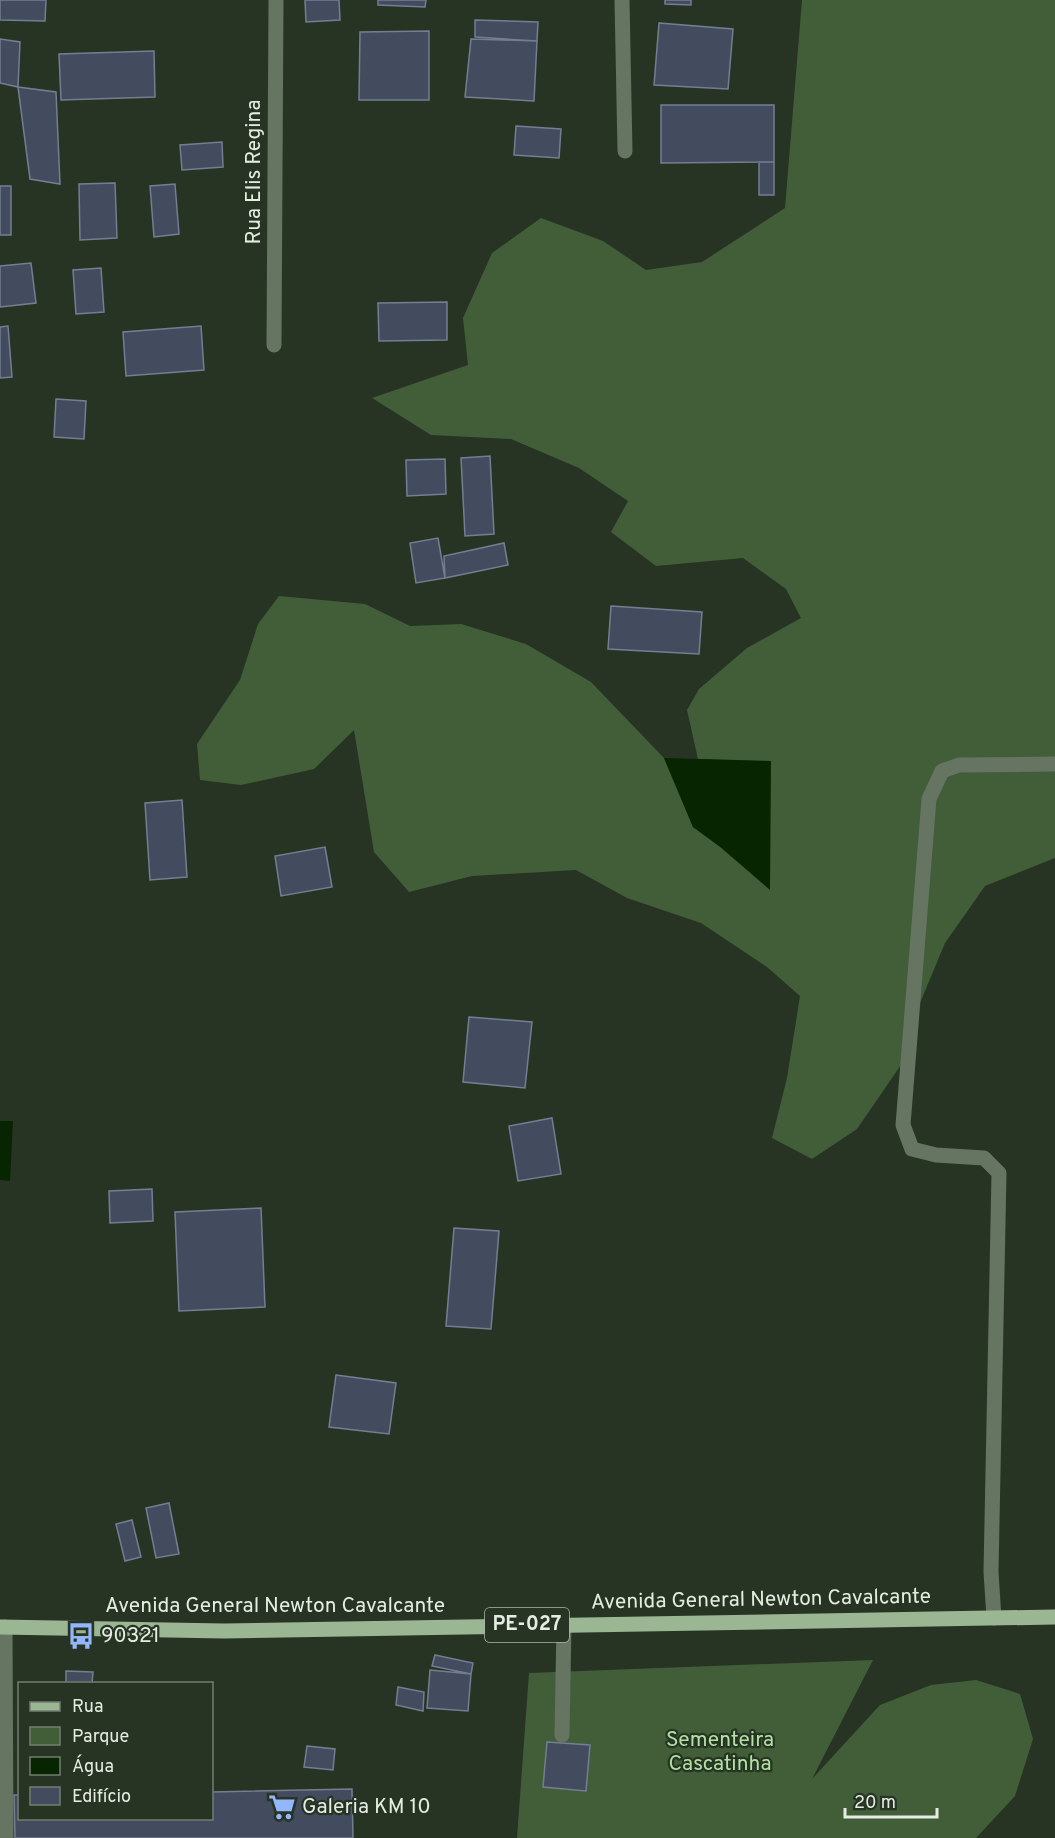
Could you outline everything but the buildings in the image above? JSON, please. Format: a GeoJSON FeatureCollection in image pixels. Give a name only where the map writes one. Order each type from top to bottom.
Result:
{"type":"FeatureCollection","features":[{"type":"Feature","properties":{"kind":"main road","name":"Avenida General Newton Cavalcante"},"geometry":{"type":"LineString","coordinates":[[2,1627],[224,1630],[1055,1617]]}},
{"type":"Feature","properties":{"kind":"street","name":"Rua Elis Regina"},"geometry":{"type":"LineString","coordinates":[[274,345],[276,0]]}},
{"type":"Feature","properties":{"kind":"street"},"geometry":{"type":"LineString","coordinates":[[622,0],[625,150]]}},
{"type":"Feature","properties":{"kind":"street"},"geometry":{"type":"LineString","coordinates":[[994,1618],[991,1572],[999,1173],[984,1158],[936,1155],[912,1149],[903,1125],[929,799],[942,771],[959,765],[1055,764]]}},
{"type":"Feature","properties":{"kind":"street"},"geometry":{"type":"LineString","coordinates":[[562,1735],[564,1624]]}},
{"type":"Feature","properties":{"kind":"street"},"geometry":{"type":"LineString","coordinates":[[2,1627],[6,1838]]}},
{"type":"Feature","properties":{"kind":"green space"},"geometry":{"type":"Polygon","coordinates":[[[802,0],[1055,0],[1055,858],[985,886],[945,943],[920,1003],[903,1062],[857,1129],[812,1159],[772,1138],[787,1078],[800,996],[767,967],[701,923],[627,898],[576,870],[472,876],[409,892],[374,852],[354,730],[314,769],[241,785],[200,780],[197,744],[240,680],[258,624],[279,596],[365,604],[410,626],[461,624],[526,644],[591,682],[664,758],[693,827],[719,846],[771,762],[698,759],[687,710],[699,689],[747,648],[801,618],[786,589],[743,558],[656,566],[611,532],[628,501],[579,468],[511,439],[431,435],[372,398],[468,365],[463,318],[492,253],[541,218],[603,241],[646,270],[702,262],[785,208],[802,0]]]}},
{"type":"Feature","properties":{"kind":"green space","name":"Sementeira Cascatinha"},"geometry":{"type":"Polygon","coordinates":[[[873,1660],[812,1779],[880,1705],[931,1685],[976,1680],[1020,1694],[1033,1739],[1015,1796],[976,1838],[517,1838],[529,1673],[873,1660]]]}},
{"type":"Feature","properties":{"kind":"water"},"geometry":{"type":"Polygon","coordinates":[[[664,758],[771,761],[770,890],[693,827],[664,758]]]}},
{"type":"Feature","properties":{"kind":"water"},"geometry":{"type":"Polygon","coordinates":[[[0,1121],[13,1121],[10,1181],[0,1180],[0,1121]]]}},
{"type":"Feature","properties":{"kind":"place","name":"90321"},"geometry":{"type":"Point","coordinates":[81,1636]}},
{"type":"Feature","properties":{"kind":"place","name":"Galeria KM 10"},"geometry":{"type":"Point","coordinates":[282,1807]}}]}
